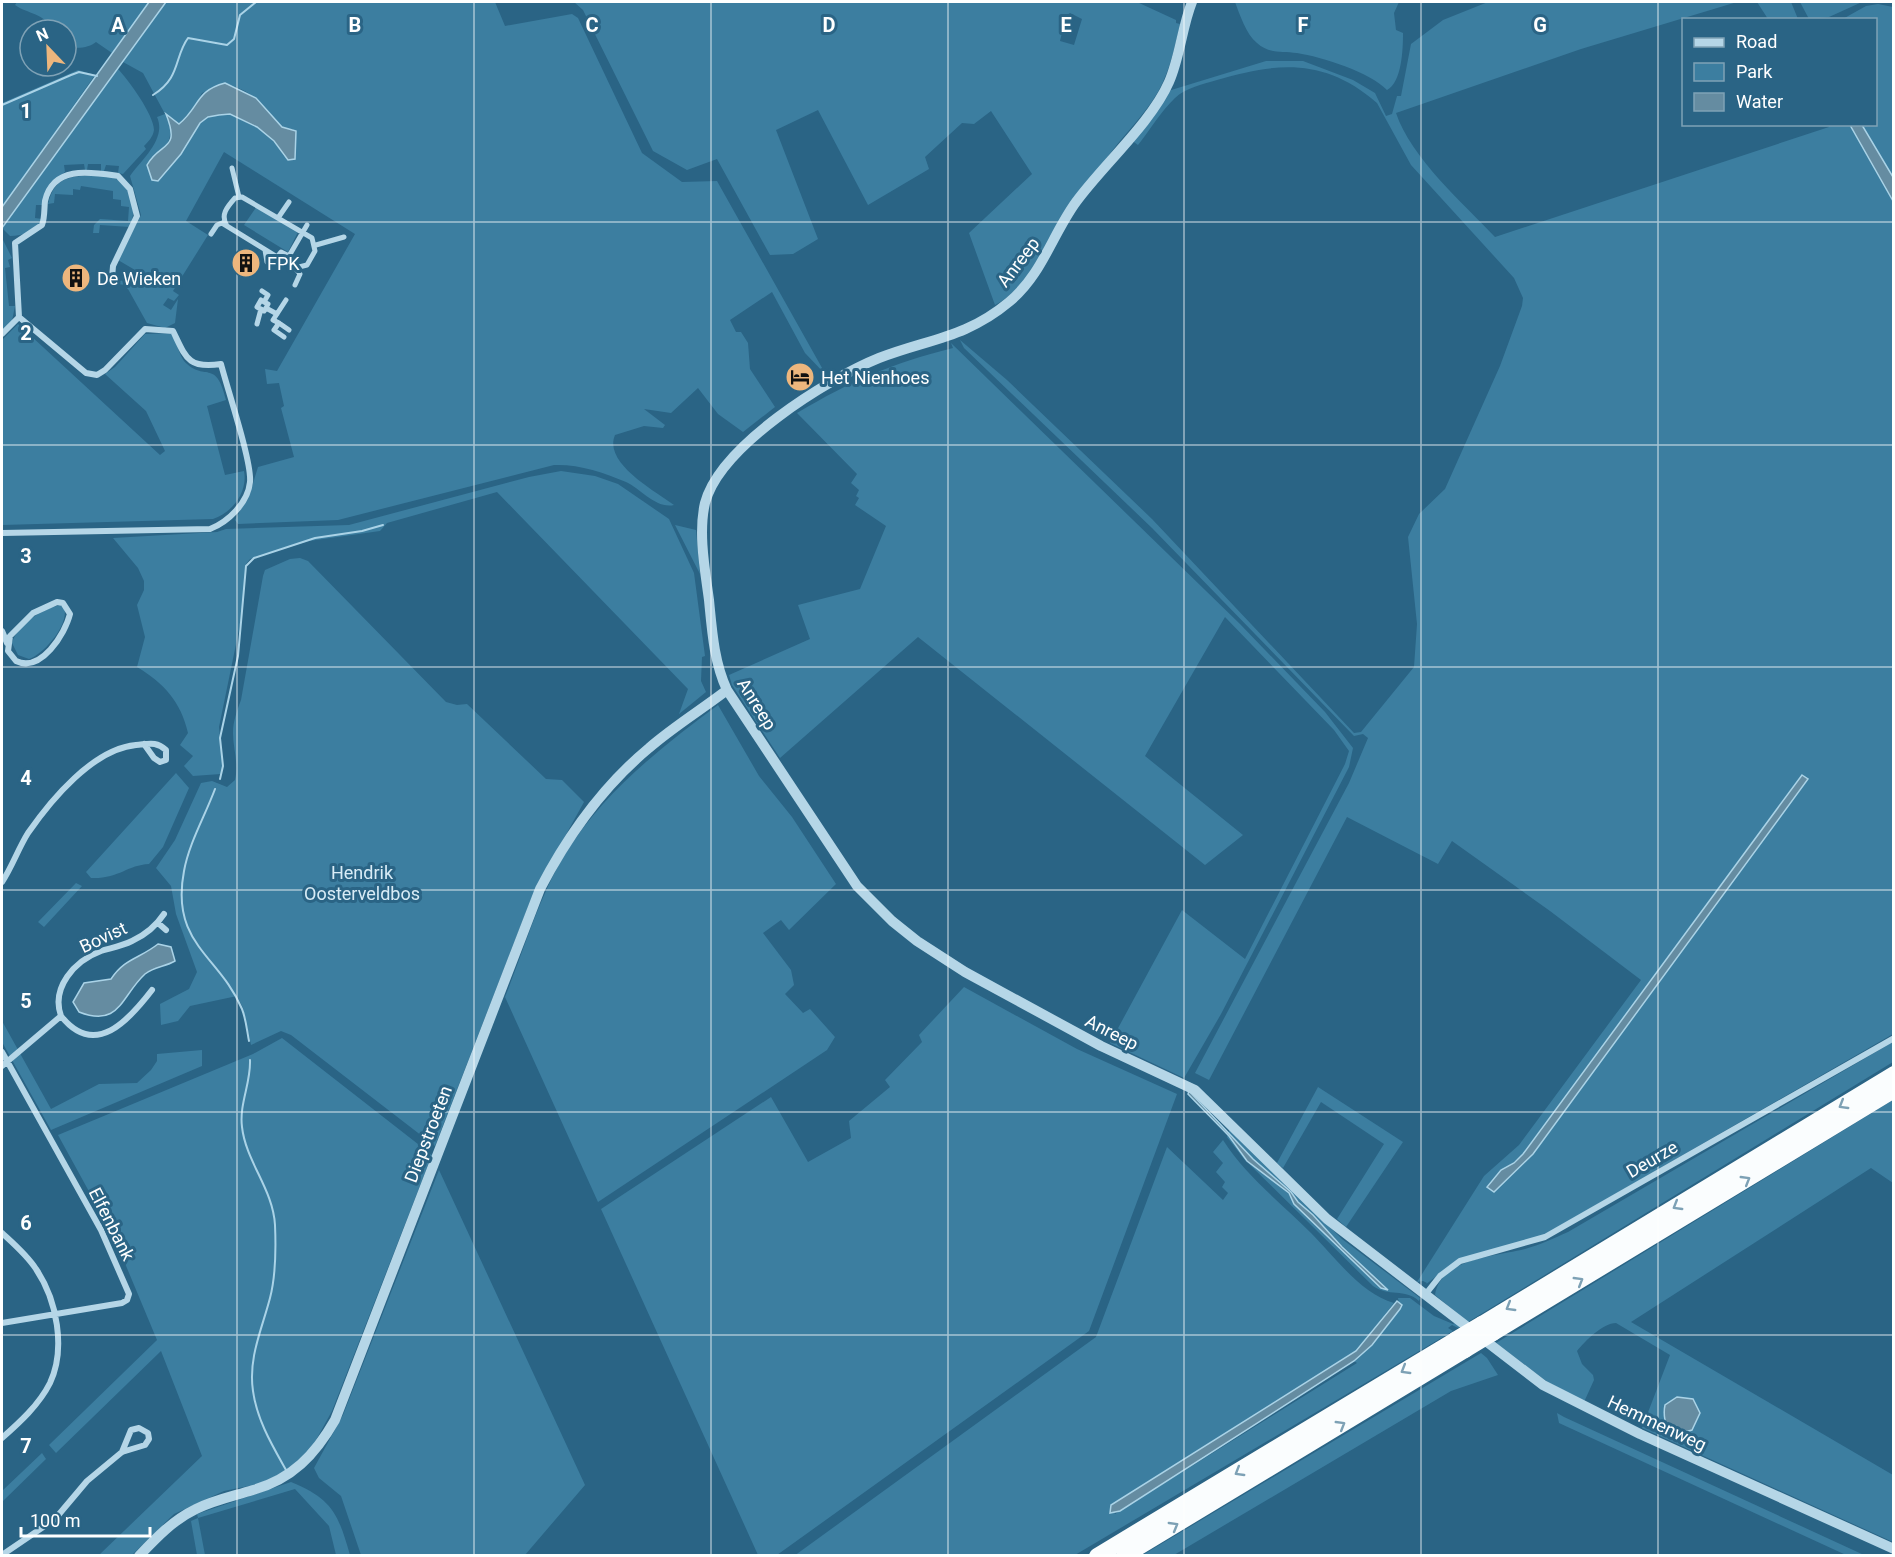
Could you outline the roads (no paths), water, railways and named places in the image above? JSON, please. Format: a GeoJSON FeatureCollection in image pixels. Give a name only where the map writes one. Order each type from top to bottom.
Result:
{"type":"FeatureCollection","features":[{"type":"Feature","properties":{"kind":"highway"},"geometry":{"type":"LineString","coordinates":[[1124,1556],[1893,1074]]}},
{"type":"Feature","properties":{"kind":"highway"},"geometry":{"type":"LineString","coordinates":[[1487,1328],[1893,1090]]}},
{"type":"Feature","properties":{"kind":"highway"},"geometry":{"type":"LineString","coordinates":[[1097,1556],[1460,1345]]}},
{"type":"Feature","properties":{"kind":"street","name":"Anreep"},"geometry":{"type":"LineString","coordinates":[[1192,2],[1169,82],[1152,109],[1076,201],[1038,269],[1011,300],[975,326],[940,341],[880,358],[802,400],[763,428],[742,449],[712,489],[702,519],[716,656],[727,690],[838,861],[857,886],[892,921],[923,945],[965,972],[1101,1046],[1195,1090],[1327,1219],[1425,1295]]}},
{"type":"Feature","properties":{"kind":"street"},"geometry":{"type":"LineString","coordinates":[[232,168],[239,197]]}},
{"type":"Feature","properties":{"kind":"street"},"geometry":{"type":"LineString","coordinates":[[2,533],[210,529],[227,520],[239,507],[250,482],[248,464],[221,364],[196,365],[186,358],[173,331],[145,329],[105,370],[97,375],[86,372],[20,317],[15,243],[42,225],[50,189],[57,179],[66,174],[118,176],[130,189],[137,216],[113,266],[112,278]]}},
{"type":"Feature","properties":{"kind":"street"},"geometry":{"type":"LineString","coordinates":[[211,234],[233,200],[239,197],[245,198],[303,232],[316,244]]}},
{"type":"Feature","properties":{"kind":"street"},"geometry":{"type":"LineString","coordinates":[[278,218],[289,202]]}},
{"type":"Feature","properties":{"kind":"street"},"geometry":{"type":"LineString","coordinates":[[224,214],[227,226]]}},
{"type":"Feature","properties":{"kind":"street"},"geometry":{"type":"LineString","coordinates":[[217,225],[220,223],[227,226],[249,243],[264,249],[295,268],[300,274],[295,285]]}},
{"type":"Feature","properties":{"kind":"street"},"geometry":{"type":"LineString","coordinates":[[277,257],[281,252],[289,256],[307,225]]}},
{"type":"Feature","properties":{"kind":"street"},"geometry":{"type":"LineString","coordinates":[[316,244],[344,237]]}},
{"type":"Feature","properties":{"kind":"street"},"geometry":{"type":"LineString","coordinates":[[295,268],[307,265],[316,244]]}},
{"type":"Feature","properties":{"kind":"street"},"geometry":{"type":"LineString","coordinates":[[264,249],[267,262]]}},
{"type":"Feature","properties":{"kind":"street"},"geometry":{"type":"LineString","coordinates":[[257,324],[270,293],[262,291]]}},
{"type":"Feature","properties":{"kind":"street"},"geometry":{"type":"LineString","coordinates":[[286,300],[273,320],[289,330]]}},
{"type":"Feature","properties":{"kind":"street"},"geometry":{"type":"LineString","coordinates":[[264,306],[277,314]]}},
{"type":"Feature","properties":{"kind":"street"},"geometry":{"type":"LineString","coordinates":[[2,334],[20,317]]}},
{"type":"Feature","properties":{"kind":"street"},"geometry":{"type":"LineString","coordinates":[[279,323],[274,330],[284,337]]}},
{"type":"Feature","properties":{"kind":"street"},"geometry":{"type":"LineString","coordinates":[[2,631],[12,657],[20,663],[31,663],[39,659],[64,629],[70,614],[68,609],[57,602],[42,608],[24,620],[7,642]]}},
{"type":"Feature","properties":{"kind":"street","name":"Diepstroeten"},"geometry":{"type":"LineString","coordinates":[[139,1556],[186,1514],[208,1504],[265,1486],[296,1470],[323,1441],[335,1420],[536,900],[557,857],[583,818],[617,777],[670,731],[727,690]]}},
{"type":"Feature","properties":{"kind":"street"},"geometry":{"type":"LineString","coordinates":[[2,882],[27,835],[69,784],[110,752],[144,744]]}},
{"type":"Feature","properties":{"kind":"street","name":"Bovist"},"geometry":{"type":"LineString","coordinates":[[61,1016],[57,1005],[61,984],[81,962],[99,952],[132,942],[158,923],[164,914]]}},
{"type":"Feature","properties":{"kind":"street"},"geometry":{"type":"LineString","coordinates":[[158,923],[166,930]]}},
{"type":"Feature","properties":{"kind":"street"},"geometry":{"type":"LineString","coordinates":[[4,1064],[61,1016],[77,1031],[91,1035],[106,1032],[129,1019],[152,990]]}},
{"type":"Feature","properties":{"kind":"street","name":"Deurze"},"geometry":{"type":"LineString","coordinates":[[1425,1295],[1446,1270],[1460,1261],[1545,1237],[1893,1038]]}},
{"type":"Feature","properties":{"kind":"street","name":"Elfenbank"},"geometry":{"type":"LineString","coordinates":[[2,1052],[4,1064],[101,1230],[129,1294],[127,1300],[122,1304],[2,1323]]}},
{"type":"Feature","properties":{"kind":"street"},"geometry":{"type":"LineString","coordinates":[[2,1233],[37,1269],[55,1314],[57,1348],[51,1381],[29,1411],[2,1438]]}},
{"type":"Feature","properties":{"kind":"street","name":"Hemmenweg"},"geometry":{"type":"LineString","coordinates":[[1425,1295],[1543,1385],[1573,1402],[1893,1549]]}},
{"type":"Feature","properties":{"kind":"street"},"geometry":{"type":"LineString","coordinates":[[2,1555],[55,1519],[87,1481],[122,1452],[145,1445],[149,1439],[148,1432],[139,1428],[131,1430],[122,1452]]}},
{"type":"Feature","properties":{"kind":"water"},"geometry":{"type":"Polygon","coordinates":[[[149,2],[166,2],[2,228],[2,207],[149,2]]]}},
{"type":"Feature","properties":{"kind":"water"},"geometry":{"type":"Polygon","coordinates":[[[225,83],[256,98],[282,127],[296,131],[295,159],[288,160],[274,141],[257,127],[230,114],[219,115],[208,117],[200,123],[181,154],[158,181],[152,180],[147,165],[152,157],[170,141],[170,126],[166,114],[179,124],[208,90],[225,83]]]}},
{"type":"Feature","properties":{"kind":"water"},"geometry":{"type":"Polygon","coordinates":[[[1851,126],[1863,126],[1893,177],[1893,201],[1851,126]]]}},
{"type":"Feature","properties":{"kind":"water"},"geometry":{"type":"Polygon","coordinates":[[[1802,775],[1808,779],[1533,1154],[1494,1192],[1487,1187],[1501,1170],[1514,1163],[1523,1154],[1802,775]]]}},
{"type":"Feature","properties":{"kind":"water"},"geometry":{"type":"Polygon","coordinates":[[[158,944],[171,947],[175,961],[152,969],[145,974],[112,1013],[93,1016],[79,1012],[73,1002],[84,983],[111,979],[127,963],[158,944]]]}},
{"type":"Feature","properties":{"kind":"water"},"geometry":{"type":"Polygon","coordinates":[[[1189,1091],[1253,1159],[1291,1192],[1342,1247],[1388,1290],[1381,1288],[1294,1204],[1289,1193],[1247,1161],[1229,1136],[1188,1094],[1189,1091]]]}},
{"type":"Feature","properties":{"kind":"water"},"geometry":{"type":"Polygon","coordinates":[[[1397,1301],[1402,1305],[1400,1309],[1372,1345],[1354,1361],[1120,1511],[1110,1513],[1111,1505],[1356,1351],[1397,1301]]]}},
{"type":"Feature","properties":{"kind":"water"},"geometry":{"type":"Polygon","coordinates":[[[1677,1397],[1693,1399],[1700,1413],[1692,1430],[1678,1434],[1670,1433],[1664,1412],[1665,1405],[1677,1397]]]}},
{"type":"Feature","properties":{"kind":"waterway"},"geometry":{"type":"LineString","coordinates":[[153,95],[173,75],[188,38],[227,45],[234,39],[240,15],[256,2]]}},
{"type":"Feature","properties":{"kind":"waterway"},"geometry":{"type":"LineString","coordinates":[[2,105],[79,72],[97,76]]}},
{"type":"Feature","properties":{"kind":"waterway"},"geometry":{"type":"LineString","coordinates":[[220,779],[223,766],[220,738],[238,656],[246,566],[254,558],[315,538],[362,531],[383,525]]}},
{"type":"Feature","properties":{"kind":"waterway"},"geometry":{"type":"LineString","coordinates":[[215,789],[186,861],[182,896],[184,916],[190,933],[233,991],[242,1009],[249,1041]]}},
{"type":"Feature","properties":{"kind":"waterway"},"geometry":{"type":"LineString","coordinates":[[250,1060],[242,1110],[242,1127],[244,1140],[270,1199],[275,1225],[272,1289],[254,1355],[253,1391],[270,1442],[286,1470]]}},
{"type":"Feature","properties":{"kind":"place","name":"FPK"},"geometry":{"type":"Point","coordinates":[246,263]}},
{"type":"Feature","properties":{"kind":"place","name":"De Wieken"},"geometry":{"type":"Point","coordinates":[76,278]}},
{"type":"Feature","properties":{"kind":"place","name":"Het Nienhoes"},"geometry":{"type":"Point","coordinates":[800,377]}},
{"type":"Feature","properties":{"kind":"park label","name":"Hendrik Oosterveldbos"},"geometry":{"type":"Point","coordinates":[362,882]}}]}
